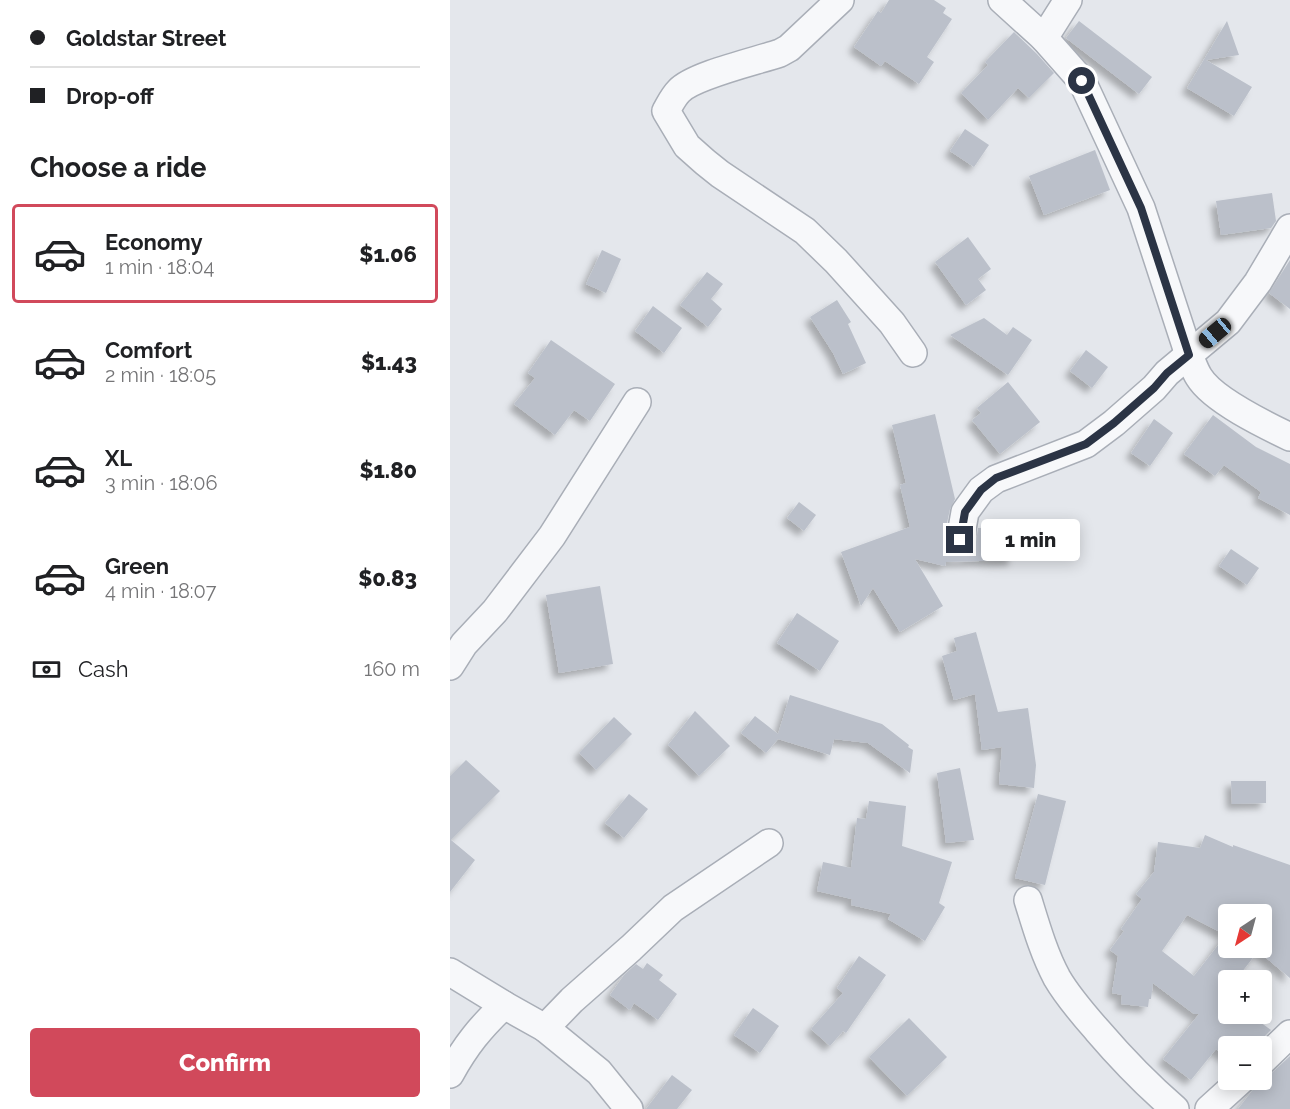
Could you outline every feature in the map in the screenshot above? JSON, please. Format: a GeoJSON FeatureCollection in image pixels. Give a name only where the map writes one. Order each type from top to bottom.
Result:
{"type":"FeatureCollection","features":[{"type":"Feature","properties":{"kind":"street"},"geometry":{"type":"LineString","coordinates":[[840,0],[789,48],[701,79],[680,89],[666,111],[687,146],[705,162],[805,231],[836,261],[892,323],[913,353]]}},
{"type":"Feature","properties":{"kind":"street"},"geometry":{"type":"LineString","coordinates":[[1002,0],[1044,38],[1082,81],[1141,208],[1189,355],[1199,378],[1216,394],[1245,414],[1290,437]]}},
{"type":"Feature","properties":{"kind":"street"},"geometry":{"type":"LineString","coordinates":[[1044,38],[1068,0]]}},
{"type":"Feature","properties":{"kind":"street"},"geometry":{"type":"LineString","coordinates":[[960,540],[965,512],[981,490],[996,478],[1086,444],[1114,423],[1154,388],[1167,373],[1228,322],[1258,282],[1290,228]]}},
{"type":"Feature","properties":{"kind":"street"},"geometry":{"type":"LineString","coordinates":[[450,666],[464,644],[495,610],[552,536],[637,402]]}},
{"type":"Feature","properties":{"kind":"street"},"geometry":{"type":"LineString","coordinates":[[546,1028],[572,1000],[673,908],[768,843]]}},
{"type":"Feature","properties":{"kind":"street"},"geometry":{"type":"LineString","coordinates":[[1028,900],[1042,944],[1058,979],[1079,1009],[1118,1054],[1175,1109]]}},
{"type":"Feature","properties":{"kind":"street"},"geometry":{"type":"LineString","coordinates":[[450,972],[546,1028],[599,1072],[629,1109]]}},
{"type":"Feature","properties":{"kind":"street"},"geometry":{"type":"LineString","coordinates":[[450,1074],[467,1045],[504,1005]]}},
{"type":"Feature","properties":{"kind":"street"},"geometry":{"type":"LineString","coordinates":[[1209,1109],[1230,1090]]}},
{"type":"Feature","properties":{"kind":"building"},"geometry":{"type":"Polygon","coordinates":[[[889,0],[934,0],[946,8],[943,13],[952,19],[927,57],[934,62],[919,84],[885,61],[881,66],[854,47],[878,11],[881,13],[889,0]]]}},
{"type":"Feature","properties":{"kind":"building"},"geometry":{"type":"Polygon","coordinates":[[[1079,21],[1152,77],[1139,94],[1066,38],[1079,21]]]}},
{"type":"Feature","properties":{"kind":"building"},"geometry":{"type":"Polygon","coordinates":[[[1227,21],[1239,55],[1206,60],[1252,87],[1234,116],[1187,88],[1227,21]]]}},
{"type":"Feature","properties":{"kind":"building"},"geometry":{"type":"Polygon","coordinates":[[[1014,32],[1054,73],[1029,98],[1018,88],[988,120],[961,93],[988,65],[985,62],[1014,32]]]}},
{"type":"Feature","properties":{"kind":"building"},"geometry":{"type":"Polygon","coordinates":[[[965,129],[989,145],[974,167],[950,151],[965,129]]]}},
{"type":"Feature","properties":{"kind":"building"},"geometry":{"type":"Polygon","coordinates":[[[1095,150],[1110,190],[1044,215],[1029,176],[1095,150]]]}},
{"type":"Feature","properties":{"kind":"building"},"geometry":{"type":"Polygon","coordinates":[[[1272,193],[1276,221],[1271,228],[1221,235],[1216,201],[1272,193]]]}},
{"type":"Feature","properties":{"kind":"building"},"geometry":{"type":"Polygon","coordinates":[[[968,237],[991,269],[978,279],[986,290],[966,305],[935,262],[968,237]]]}},
{"type":"Feature","properties":{"kind":"building"},"geometry":{"type":"Polygon","coordinates":[[[602,250],[621,259],[606,293],[586,284],[602,250]]]}},
{"type":"Feature","properties":{"kind":"building"},"geometry":{"type":"Polygon","coordinates":[[[1290,260],[1290,309],[1269,293],[1290,260]]]}},
{"type":"Feature","properties":{"kind":"building"},"geometry":{"type":"Polygon","coordinates":[[[707,272],[723,284],[711,299],[722,309],[708,327],[680,305],[707,272]]]}},
{"type":"Feature","properties":{"kind":"building"},"geometry":{"type":"Polygon","coordinates":[[[837,300],[851,322],[848,324],[866,363],[843,374],[833,353],[810,317],[837,300]]]}},
{"type":"Feature","properties":{"kind":"building"},"geometry":{"type":"Polygon","coordinates":[[[653,306],[682,328],[664,353],[635,331],[653,306]]]}},
{"type":"Feature","properties":{"kind":"building"},"geometry":{"type":"Polygon","coordinates":[[[984,318],[1007,335],[1013,327],[1032,340],[1008,375],[950,335],[984,318]]]}},
{"type":"Feature","properties":{"kind":"building"},"geometry":{"type":"Polygon","coordinates":[[[551,340],[615,384],[590,421],[574,410],[555,435],[514,404],[535,378],[528,373],[551,340]]]}},
{"type":"Feature","properties":{"kind":"building"},"geometry":{"type":"Polygon","coordinates":[[[1086,350],[1108,367],[1092,388],[1070,371],[1086,350]]]}},
{"type":"Feature","properties":{"kind":"building"},"geometry":{"type":"Polygon","coordinates":[[[1008,382],[1040,422],[1000,454],[972,420],[981,413],[977,408],[1008,382]]]}},
{"type":"Feature","properties":{"kind":"building"},"geometry":{"type":"Polygon","coordinates":[[[935,414],[955,499],[950,509],[944,537],[945,546],[950,552],[965,555],[976,543],[978,528],[1013,527],[1014,560],[946,562],[945,566],[915,559],[943,606],[900,632],[873,588],[861,606],[841,552],[910,527],[900,485],[906,483],[892,425],[935,414]]]}},
{"type":"Feature","properties":{"kind":"building"},"geometry":{"type":"Polygon","coordinates":[[[1213,415],[1256,447],[1290,464],[1290,515],[1258,498],[1261,492],[1224,465],[1215,476],[1184,454],[1213,415]]]}},
{"type":"Feature","properties":{"kind":"building"},"geometry":{"type":"Polygon","coordinates":[[[1154,419],[1173,433],[1150,466],[1131,453],[1154,419]]]}},
{"type":"Feature","properties":{"kind":"building"},"geometry":{"type":"Polygon","coordinates":[[[799,502],[816,515],[804,531],[787,518],[799,502]]]}},
{"type":"Feature","properties":{"kind":"building"},"geometry":{"type":"Polygon","coordinates":[[[1231,549],[1259,568],[1247,585],[1219,566],[1231,549]]]}},
{"type":"Feature","properties":{"kind":"building"},"geometry":{"type":"Polygon","coordinates":[[[600,586],[613,664],[559,673],[546,595],[600,586]]]}},
{"type":"Feature","properties":{"kind":"building"},"geometry":{"type":"Polygon","coordinates":[[[797,613],[839,641],[820,671],[777,643],[797,613]]]}},
{"type":"Feature","properties":{"kind":"building"},"geometry":{"type":"Polygon","coordinates":[[[976,632],[998,712],[1028,708],[1036,765],[1034,788],[999,784],[1002,747],[982,750],[975,694],[954,700],[942,656],[957,651],[954,638],[976,632]]]}},
{"type":"Feature","properties":{"kind":"building"},"geometry":{"type":"Polygon","coordinates":[[[790,695],[882,724],[913,750],[910,773],[868,743],[834,739],[830,755],[778,739],[766,753],[741,733],[755,716],[778,734],[790,695]]]}},
{"type":"Feature","properties":{"kind":"building"},"geometry":{"type":"Polygon","coordinates":[[[695,711],[730,746],[699,776],[668,745],[695,711]]]}},
{"type":"Feature","properties":{"kind":"building"},"geometry":{"type":"Polygon","coordinates":[[[614,717],[632,734],[596,770],[579,753],[614,717]]]}},
{"type":"Feature","properties":{"kind":"building"},"geometry":{"type":"Polygon","coordinates":[[[466,760],[500,791],[451,840],[475,860],[450,892],[450,776],[466,760]]]}},
{"type":"Feature","properties":{"kind":"building"},"geometry":{"type":"Polygon","coordinates":[[[960,768],[974,840],[946,843],[937,773],[960,768]]]}},
{"type":"Feature","properties":{"kind":"building"},"geometry":{"type":"Polygon","coordinates":[[[1231,781],[1266,781],[1266,803],[1232,804],[1231,781]]]}},
{"type":"Feature","properties":{"kind":"building"},"geometry":{"type":"Polygon","coordinates":[[[629,794],[648,809],[624,838],[605,823],[629,794]]]}},
{"type":"Feature","properties":{"kind":"building"},"geometry":{"type":"Polygon","coordinates":[[[1038,794],[1066,801],[1045,885],[1015,878],[1038,794]]]}},
{"type":"Feature","properties":{"kind":"building"},"geometry":{"type":"Polygon","coordinates":[[[869,801],[906,806],[902,846],[952,862],[939,903],[945,907],[925,941],[888,919],[891,914],[851,905],[852,899],[817,891],[823,862],[851,868],[857,818],[866,819],[869,801]]]}},
{"type":"Feature","properties":{"kind":"building"},"geometry":{"type":"Polygon","coordinates":[[[1205,835],[1233,847],[1233,845],[1290,865],[1290,978],[1266,958],[1272,958],[1272,904],[1218,904],[1218,931],[1187,915],[1162,951],[1194,976],[1218,945],[1218,958],[1253,958],[1243,970],[1218,970],[1218,1024],[1263,1024],[1271,1030],[1265,1036],[1218,1036],[1218,1051],[1216,1049],[1191,1080],[1163,1059],[1199,1014],[1194,1014],[1153,983],[1148,1007],[1121,1004],[1122,995],[1112,993],[1118,956],[1110,950],[1124,931],[1121,929],[1142,899],[1136,894],[1154,872],[1158,842],[1200,848],[1205,835]]]}},
{"type":"Feature","properties":{"kind":"building"},"geometry":{"type":"Polygon","coordinates":[[[859,956],[886,975],[846,1033],[843,1031],[830,1046],[811,1029],[843,993],[837,988],[859,956]]]}},
{"type":"Feature","properties":{"kind":"building"},"geometry":{"type":"Polygon","coordinates":[[[647,963],[663,975],[659,980],[677,994],[658,1020],[634,1003],[630,1010],[610,995],[624,975],[636,964],[643,969],[647,963]]]}},
{"type":"Feature","properties":{"kind":"building"},"geometry":{"type":"Polygon","coordinates":[[[753,1008],[779,1026],[760,1053],[734,1035],[753,1008]]]}},
{"type":"Feature","properties":{"kind":"building"},"geometry":{"type":"Polygon","coordinates":[[[909,1018],[947,1057],[907,1096],[869,1057],[909,1018]]]}},
{"type":"Feature","properties":{"kind":"building"},"geometry":{"type":"Polygon","coordinates":[[[1290,1056],[1290,1109],[1238,1109],[1252,1090],[1272,1090],[1273,1072],[1290,1056]]]}},
{"type":"Feature","properties":{"kind":"building"},"geometry":{"type":"Polygon","coordinates":[[[672,1075],[692,1090],[677,1109],[646,1109],[672,1075]]]}},
{"type":"Feature","properties":{"kind":"route"},"geometry":{"type":"LineString","coordinates":[[960,540],[965,512],[981,490],[996,478],[1086,444],[1114,423],[1189,355],[1141,208],[1082,81]]}}]}
